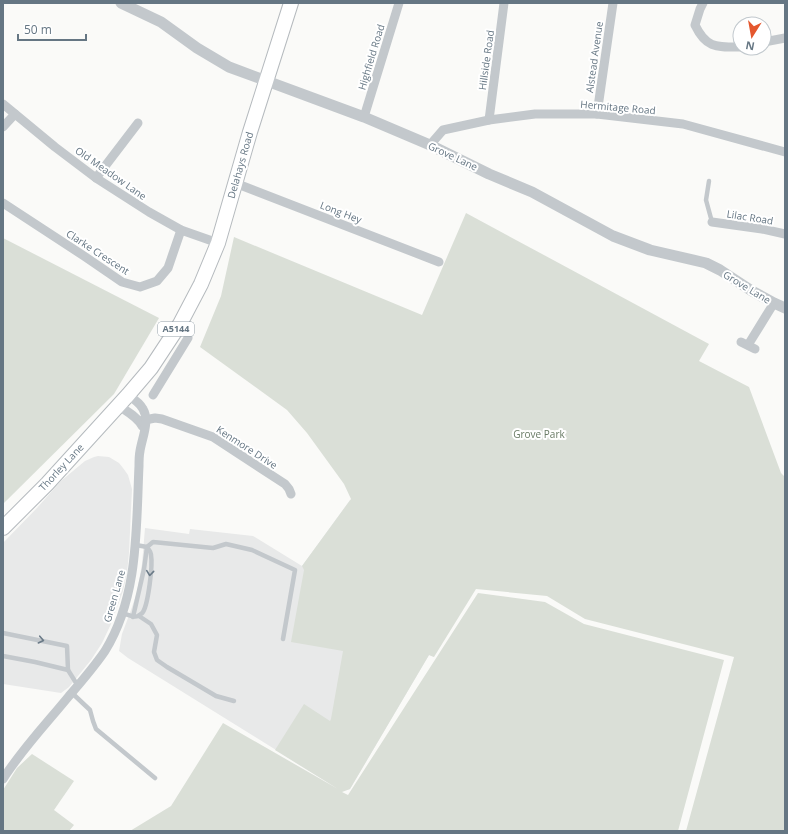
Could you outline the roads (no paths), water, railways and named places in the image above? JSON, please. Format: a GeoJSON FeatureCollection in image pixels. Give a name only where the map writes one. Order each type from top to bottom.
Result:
{"type":"FeatureCollection","features":[{"type":"Feature","properties":{"kind":"main road","name":"Delahays Road"},"geometry":{"type":"LineString","coordinates":[[119,406],[151,368],[180,324],[201,284],[218,243],[250,132],[291,3]]}},
{"type":"Feature","properties":{"kind":"main road","name":"Thorley Lane"},"geometry":{"type":"LineString","coordinates":[[3,528],[47,484],[119,406]]}},
{"type":"Feature","properties":{"kind":"street","name":"Grove Lane"},"geometry":{"type":"LineString","coordinates":[[121,3],[161,22],[197,48],[229,68],[364,117],[430,145],[490,174],[532,192],[613,236],[650,250],[706,263],[720,270],[752,291],[785,308]]}},
{"type":"Feature","properties":{"kind":"street","name":"Highfield Road"},"geometry":{"type":"LineString","coordinates":[[364,117],[399,3]]}},
{"type":"Feature","properties":{"kind":"street","name":"Hillside Road"},"geometry":{"type":"LineString","coordinates":[[489,120],[504,3]]}},
{"type":"Feature","properties":{"kind":"street","name":"Alstead Avenue"},"geometry":{"type":"LineString","coordinates":[[597,114],[613,3]]}},
{"type":"Feature","properties":{"kind":"street"},"geometry":{"type":"LineString","coordinates":[[703,3],[695,25],[700,34],[706,42],[719,47],[732,47]]}},
{"type":"Feature","properties":{"kind":"street"},"geometry":{"type":"LineString","coordinates":[[772,40],[785,38]]}},
{"type":"Feature","properties":{"kind":"street","name":"Old Meadow Lane"},"geometry":{"type":"LineString","coordinates":[[3,104],[55,147],[96,178],[149,212],[181,230],[218,243]]}},
{"type":"Feature","properties":{"kind":"street"},"geometry":{"type":"LineString","coordinates":[[3,127],[15,114]]}},
{"type":"Feature","properties":{"kind":"street","name":"Hermitage Road"},"geometry":{"type":"LineString","coordinates":[[430,145],[443,130],[489,120],[535,114],[597,114],[683,124],[785,152]]}},
{"type":"Feature","properties":{"kind":"street"},"geometry":{"type":"LineString","coordinates":[[96,178],[138,123]]}},
{"type":"Feature","properties":{"kind":"street","name":"Long Hey"},"geometry":{"type":"LineString","coordinates":[[235,183],[439,262]]}},
{"type":"Feature","properties":{"kind":"street","name":"Clarke Crescent"},"geometry":{"type":"LineString","coordinates":[[3,203],[122,282],[140,287],[157,281],[168,268],[181,230]]}},
{"type":"Feature","properties":{"kind":"street","name":"Lilac Road"},"geometry":{"type":"LineString","coordinates":[[712,222],[762,229],[785,234]]}},
{"type":"Feature","properties":{"kind":"street"},"geometry":{"type":"LineString","coordinates":[[748,345],[774,303]]}},
{"type":"Feature","properties":{"kind":"street"},"geometry":{"type":"LineString","coordinates":[[153,395],[188,338],[188,331],[180,324]]}},
{"type":"Feature","properties":{"kind":"street"},"geometry":{"type":"LineString","coordinates":[[119,406],[143,421],[144,411],[141,406],[128,395]]}},
{"type":"Feature","properties":{"kind":"street","name":"Kenmore Drive"},"geometry":{"type":"LineString","coordinates":[[143,421],[155,418],[162,419],[213,436],[285,484],[291,494]]}},
{"type":"Feature","properties":{"kind":"street","name":"Green Lane"},"geometry":{"type":"LineString","coordinates":[[3,778],[24,750],[78,686],[105,650],[117,627],[132,578],[136,545],[140,451],[146,426],[143,421]]}},
{"type":"Feature","properties":{"kind":"lane"},"geometry":{"type":"LineString","coordinates":[[709,181],[706,200],[712,222]]}},
{"type":"Feature","properties":{"kind":"lane"},"geometry":{"type":"LineString","coordinates":[[136,616],[147,547],[153,542],[213,548],[226,544],[252,550],[295,570],[283,639]]}},
{"type":"Feature","properties":{"kind":"lane"},"geometry":{"type":"LineString","coordinates":[[136,545],[147,547],[150,551],[151,557],[151,573],[146,604],[143,612],[136,616]]}},
{"type":"Feature","properties":{"kind":"lane"},"geometry":{"type":"LineString","coordinates":[[122,613],[136,616],[151,624],[157,635],[154,652],[157,660],[216,696],[234,700]]}},
{"type":"Feature","properties":{"kind":"lane"},"geometry":{"type":"LineString","coordinates":[[3,633],[67,646],[68,670],[78,686]]}},
{"type":"Feature","properties":{"kind":"lane"},"geometry":{"type":"LineString","coordinates":[[3,656],[68,670]]}},
{"type":"Feature","properties":{"kind":"lane"},"geometry":{"type":"LineString","coordinates":[[72,693],[90,710],[96,729],[155,778]]}},
{"type":"Feature","properties":{"kind":"park label","name":"Grove Park"},"geometry":{"type":"Point","coordinates":[539,434]}}]}
